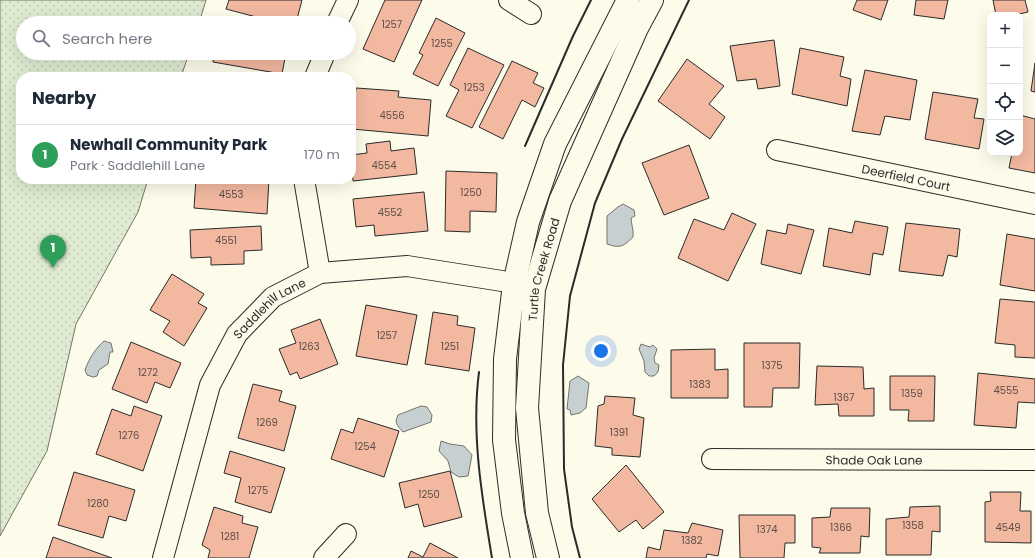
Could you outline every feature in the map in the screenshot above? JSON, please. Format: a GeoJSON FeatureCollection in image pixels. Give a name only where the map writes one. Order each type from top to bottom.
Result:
{"type":"FeatureCollection","features":[{"type":"Feature","properties":{"kind":"street"},"geometry":{"type":"LineString","coordinates":[[340,16],[348,0]]}},
{"type":"Feature","properties":{"kind":"street"},"geometry":{"type":"LineString","coordinates":[[509,0],[531,14]]}},
{"type":"Feature","properties":{"kind":"street","name":"Turtle Creek Road"},"geometry":{"type":"LineString","coordinates":[[522,558],[513,513],[504,440],[505,359],[514,284],[528,222],[555,144],[628,0]]}},
{"type":"Feature","properties":{"kind":"street","name":"Turtle Creek Road"},"geometry":{"type":"LineString","coordinates":[[548,558],[537,513],[527,408],[534,289],[560,201],[637,28],[652,0]]}},
{"type":"Feature","properties":{"kind":"street"},"geometry":{"type":"LineString","coordinates":[[317,72],[322,60]]}},
{"type":"Feature","properties":{"kind":"street","name":"Deerfield Court"},"geometry":{"type":"LineString","coordinates":[[777,150],[1035,204]]}},
{"type":"Feature","properties":{"kind":"street"},"geometry":{"type":"LineString","coordinates":[[305,184],[320,273]]}},
{"type":"Feature","properties":{"kind":"street","name":"Saddlehill Lane"},"geometry":{"type":"LineString","coordinates":[[163,558],[210,385],[237,334],[273,297],[320,273],[407,266],[514,284],[534,289]]}},
{"type":"Feature","properties":{"kind":"street","name":"Shade Oak Lane"},"geometry":{"type":"LineString","coordinates":[[712,458],[1035,460]]}},
{"type":"Feature","properties":{"kind":"street"},"geometry":{"type":"LineString","coordinates":[[324,558],[346,534]]}},
{"type":"Feature","properties":{"kind":"green space"},"geometry":{"type":"Polygon","coordinates":[[[0,0],[206,0],[201,16],[16,16],[16,60],[187,60],[183,72],[16,72],[16,184],[146,184],[138,212],[76,324],[47,451],[0,536],[0,0]]]}},
{"type":"Feature","properties":{"kind":"shaded area"},"geometry":{"type":"Polygon","coordinates":[[[623,204],[634,210],[635,216],[631,218],[633,237],[622,246],[607,244],[607,216],[623,204]]]}},
{"type":"Feature","properties":{"kind":"shaded area"},"geometry":{"type":"Polygon","coordinates":[[[104,341],[111,343],[113,352],[110,352],[108,364],[99,370],[97,376],[93,377],[87,375],[85,370],[88,362],[104,341]]]}},
{"type":"Feature","properties":{"kind":"shaded area"},"geometry":{"type":"Polygon","coordinates":[[[641,344],[650,347],[653,345],[657,349],[654,358],[655,363],[659,365],[658,372],[654,376],[649,376],[645,372],[644,361],[639,349],[641,344]]]}},
{"type":"Feature","properties":{"kind":"shaded area"},"geometry":{"type":"Polygon","coordinates":[[[578,376],[589,383],[586,408],[580,413],[571,415],[570,410],[567,409],[570,381],[578,376]]]}},
{"type":"Feature","properties":{"kind":"shaded area"},"geometry":{"type":"Polygon","coordinates":[[[421,406],[427,407],[432,415],[431,422],[403,432],[397,424],[396,420],[398,415],[421,406]]]}},
{"type":"Feature","properties":{"kind":"shaded area"},"geometry":{"type":"Polygon","coordinates":[[[441,441],[464,446],[472,455],[468,476],[459,477],[451,472],[448,461],[439,451],[441,441]]]}},
{"type":"Feature","properties":{"kind":"building"},"geometry":{"type":"Polygon","coordinates":[[[229,0],[302,0],[298,16],[252,16],[226,9],[229,0]]]}},
{"type":"Feature","properties":{"kind":"building"},"geometry":{"type":"Polygon","coordinates":[[[385,0],[422,0],[394,62],[363,49],[385,0]]]}},
{"type":"Feature","properties":{"kind":"building"},"geometry":{"type":"Polygon","coordinates":[[[857,0],[888,0],[881,20],[853,10],[857,0]]]}},
{"type":"Feature","properties":{"kind":"building"},"geometry":{"type":"Polygon","coordinates":[[[916,0],[948,0],[944,19],[914,15],[916,0]]]}},
{"type":"Feature","properties":{"kind":"building"},"geometry":{"type":"Polygon","coordinates":[[[993,0],[1025,0],[1028,12],[1023,13],[995,12],[993,0]]]}},
{"type":"Feature","properties":{"kind":"building"},"geometry":{"type":"Polygon","coordinates":[[[436,18],[465,33],[438,86],[413,74],[423,55],[419,53],[436,18]]]}},
{"type":"Feature","properties":{"kind":"building"},"geometry":{"type":"Polygon","coordinates":[[[774,40],[780,86],[758,89],[756,79],[737,81],[730,46],[774,40]]]}},
{"type":"Feature","properties":{"kind":"building"},"geometry":{"type":"Polygon","coordinates":[[[468,48],[504,65],[472,128],[446,116],[459,90],[450,85],[468,48]]]}},
{"type":"Feature","properties":{"kind":"building"},"geometry":{"type":"Polygon","coordinates":[[[800,48],[844,57],[840,76],[851,79],[847,106],[792,94],[800,48]]]}},
{"type":"Feature","properties":{"kind":"building"},"geometry":{"type":"Polygon","coordinates":[[[687,59],[724,86],[709,104],[725,117],[710,139],[658,101],[687,59]]]}},
{"type":"Feature","properties":{"kind":"building"},"geometry":{"type":"Polygon","coordinates":[[[213,60],[285,60],[282,72],[270,72],[213,62],[213,60]]]}},
{"type":"Feature","properties":{"kind":"building"},"geometry":{"type":"Polygon","coordinates":[[[512,61],[538,73],[533,83],[544,88],[535,107],[522,100],[503,139],[479,127],[512,61]]]}},
{"type":"Feature","properties":{"kind":"building"},"geometry":{"type":"Polygon","coordinates":[[[1035,63],[1035,92],[1031,91],[1035,63]]]}},
{"type":"Feature","properties":{"kind":"building"},"geometry":{"type":"Polygon","coordinates":[[[865,70],[917,80],[910,120],[885,116],[880,135],[852,131],[865,70]]]}},
{"type":"Feature","properties":{"kind":"building"},"geometry":{"type":"Polygon","coordinates":[[[356,88],[399,91],[398,97],[431,100],[428,136],[356,129],[356,88]]]}},
{"type":"Feature","properties":{"kind":"building"},"geometry":{"type":"Polygon","coordinates":[[[933,92],[978,99],[974,118],[984,119],[979,149],[925,139],[933,92]]]}},
{"type":"Feature","properties":{"kind":"building"},"geometry":{"type":"Polygon","coordinates":[[[1023,116],[1035,119],[1035,173],[1009,168],[1011,156],[1023,156],[1023,116]]]}},
{"type":"Feature","properties":{"kind":"building"},"geometry":{"type":"Polygon","coordinates":[[[390,141],[391,151],[414,148],[417,174],[356,181],[356,154],[367,153],[366,144],[390,141]]]}},
{"type":"Feature","properties":{"kind":"building"},"geometry":{"type":"Polygon","coordinates":[[[689,145],[709,198],[664,215],[642,163],[689,145]]]}},
{"type":"Feature","properties":{"kind":"building"},"geometry":{"type":"Polygon","coordinates":[[[446,171],[497,173],[496,212],[470,211],[470,232],[445,231],[446,171]]]}},
{"type":"Feature","properties":{"kind":"building"},"geometry":{"type":"Polygon","coordinates":[[[196,184],[269,184],[267,214],[194,208],[196,184]]]}},
{"type":"Feature","properties":{"kind":"building"},"geometry":{"type":"Polygon","coordinates":[[[424,192],[428,231],[375,236],[374,225],[356,227],[353,199],[424,192]]]}},
{"type":"Feature","properties":{"kind":"building"},"geometry":{"type":"Polygon","coordinates":[[[732,213],[756,224],[728,281],[678,258],[694,219],[724,230],[732,213]]]}},
{"type":"Feature","properties":{"kind":"building"},"geometry":{"type":"Polygon","coordinates":[[[855,221],[888,227],[883,255],[873,253],[870,275],[823,266],[829,228],[852,233],[855,221]]]}},
{"type":"Feature","properties":{"kind":"building"},"geometry":{"type":"Polygon","coordinates":[[[906,223],[960,229],[957,257],[948,255],[943,276],[899,271],[906,223]]]}},
{"type":"Feature","properties":{"kind":"building"},"geometry":{"type":"Polygon","coordinates":[[[788,224],[814,230],[801,274],[761,264],[767,230],[786,234],[788,224]]]}},
{"type":"Feature","properties":{"kind":"building"},"geometry":{"type":"Polygon","coordinates":[[[261,226],[262,250],[244,251],[244,264],[211,265],[211,257],[191,258],[190,230],[261,226]]]}},
{"type":"Feature","properties":{"kind":"building"},"geometry":{"type":"Polygon","coordinates":[[[1007,234],[1035,239],[1035,291],[1000,285],[1007,234]]]}},
{"type":"Feature","properties":{"kind":"building"},"geometry":{"type":"Polygon","coordinates":[[[172,274],[204,294],[198,303],[207,308],[184,346],[163,332],[170,321],[150,310],[172,274]]]}},
{"type":"Feature","properties":{"kind":"building"},"geometry":{"type":"Polygon","coordinates":[[[1000,299],[1035,302],[1035,358],[1015,357],[1015,345],[995,343],[1000,299]]]}},
{"type":"Feature","properties":{"kind":"building"},"geometry":{"type":"Polygon","coordinates":[[[366,305],[417,315],[407,365],[356,356],[366,305]]]}},
{"type":"Feature","properties":{"kind":"building"},"geometry":{"type":"Polygon","coordinates":[[[433,312],[458,316],[457,325],[475,328],[469,371],[425,364],[433,312]]]}},
{"type":"Feature","properties":{"kind":"building"},"geometry":{"type":"Polygon","coordinates":[[[320,319],[338,364],[300,379],[297,372],[290,375],[279,349],[296,343],[291,330],[320,319]]]}},
{"type":"Feature","properties":{"kind":"building"},"geometry":{"type":"Polygon","coordinates":[[[131,342],[181,363],[170,388],[155,382],[147,403],[112,389],[131,342]]]}},
{"type":"Feature","properties":{"kind":"building"},"geometry":{"type":"Polygon","coordinates":[[[744,343],[800,343],[799,388],[773,388],[772,407],[744,407],[744,343]]]}},
{"type":"Feature","properties":{"kind":"building"},"geometry":{"type":"Polygon","coordinates":[[[715,349],[715,370],[728,369],[728,398],[671,398],[671,350],[715,349]]]}},
{"type":"Feature","properties":{"kind":"building"},"geometry":{"type":"Polygon","coordinates":[[[817,366],[863,367],[864,389],[874,388],[874,416],[839,416],[838,404],[815,405],[817,366]]]}},
{"type":"Feature","properties":{"kind":"building"},"geometry":{"type":"Polygon","coordinates":[[[978,373],[1035,379],[1035,403],[1018,402],[1016,428],[974,425],[978,373]]]}},
{"type":"Feature","properties":{"kind":"building"},"geometry":{"type":"Polygon","coordinates":[[[890,376],[935,376],[934,421],[908,421],[909,410],[890,410],[890,376]]]}},
{"type":"Feature","properties":{"kind":"building"},"geometry":{"type":"Polygon","coordinates":[[[253,384],[282,391],[279,401],[296,406],[284,451],[238,438],[253,384]]]}},
{"type":"Feature","properties":{"kind":"building"},"geometry":{"type":"Polygon","coordinates":[[[605,396],[635,398],[633,415],[644,418],[640,457],[612,455],[612,448],[595,446],[598,406],[604,404],[605,396]]]}},
{"type":"Feature","properties":{"kind":"building"},"geometry":{"type":"Polygon","coordinates":[[[134,406],[162,416],[143,471],[96,454],[112,409],[131,416],[134,406]]]}},
{"type":"Feature","properties":{"kind":"building"},"geometry":{"type":"Polygon","coordinates":[[[358,418],[399,431],[384,477],[331,459],[341,429],[353,433],[358,418]]]}},
{"type":"Feature","properties":{"kind":"building"},"geometry":{"type":"Polygon","coordinates":[[[230,451],[285,468],[271,513],[235,502],[241,478],[224,473],[230,451]]]}},
{"type":"Feature","properties":{"kind":"building"},"geometry":{"type":"Polygon","coordinates":[[[626,465],[664,512],[643,529],[636,520],[619,532],[592,499],[626,465]]]}},
{"type":"Feature","properties":{"kind":"building"},"geometry":{"type":"Polygon","coordinates":[[[450,471],[462,517],[424,527],[418,504],[405,508],[399,483],[450,471]]]}},
{"type":"Feature","properties":{"kind":"building"},"geometry":{"type":"Polygon","coordinates":[[[74,472],[135,490],[126,521],[109,516],[103,538],[58,525],[74,472]]]}},
{"type":"Feature","properties":{"kind":"building"},"geometry":{"type":"Polygon","coordinates":[[[990,492],[1021,492],[1020,511],[1031,511],[1031,543],[985,542],[985,502],[991,501],[990,492]]]}},
{"type":"Feature","properties":{"kind":"building"},"geometry":{"type":"Polygon","coordinates":[[[940,506],[940,532],[932,531],[931,555],[886,555],[886,519],[909,517],[910,507],[940,506]]]}},
{"type":"Feature","properties":{"kind":"building"},"geometry":{"type":"Polygon","coordinates":[[[214,507],[243,516],[242,523],[258,527],[249,558],[208,558],[210,550],[202,545],[214,507]]]}},
{"type":"Feature","properties":{"kind":"building"},"geometry":{"type":"Polygon","coordinates":[[[831,508],[870,508],[869,537],[861,536],[860,553],[819,553],[821,548],[812,547],[812,518],[830,517],[831,508]]]}},
{"type":"Feature","properties":{"kind":"building"},"geometry":{"type":"Polygon","coordinates":[[[739,515],[795,515],[795,543],[785,543],[784,558],[740,558],[739,515]]]}},
{"type":"Feature","properties":{"kind":"building"},"geometry":{"type":"Polygon","coordinates":[[[692,523],[723,530],[718,556],[707,554],[706,558],[646,558],[648,547],[660,550],[664,530],[688,533],[692,523]]]}},
{"type":"Feature","properties":{"kind":"building"},"geometry":{"type":"Polygon","coordinates":[[[53,537],[112,558],[46,558],[53,537]]]}},
{"type":"Feature","properties":{"kind":"building"},"geometry":{"type":"Polygon","coordinates":[[[430,543],[458,558],[408,558],[411,551],[423,557],[430,543]]]}},
{"type":"Feature","properties":{"kind":"wall"},"geometry":{"type":"LineString","coordinates":[[525,146],[573,36],[591,0]]}},
{"type":"Feature","properties":{"kind":"wall"},"geometry":{"type":"LineString","coordinates":[[580,558],[572,527],[564,469],[563,365],[570,296],[595,203],[622,139],[689,0]]}},
{"type":"Feature","properties":{"kind":"wall"},"geometry":{"type":"LineString","coordinates":[[479,372],[476,418],[477,442],[481,489],[492,558]]}},
{"type":"Feature","properties":{"kind":"place","name":"Newhall Community Park"},"geometry":{"type":"Point","coordinates":[53,268]}}]}
